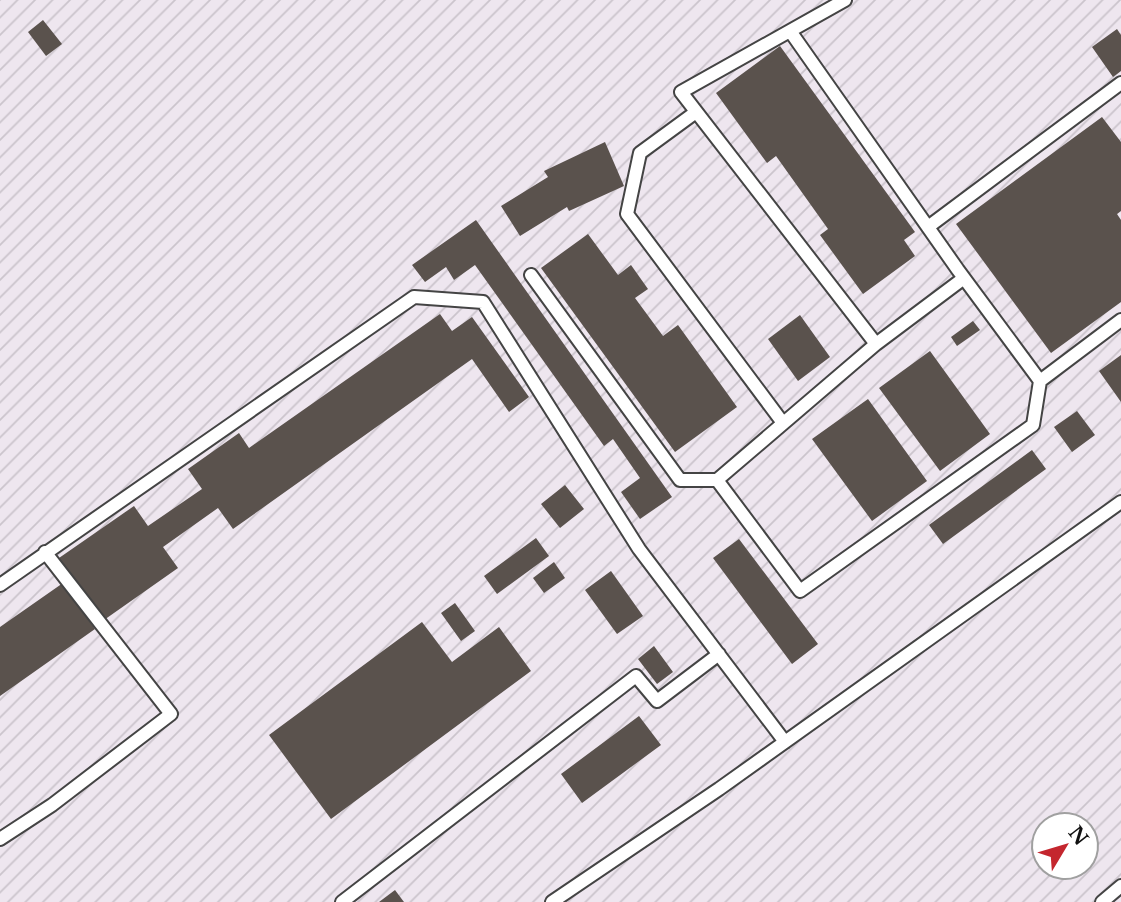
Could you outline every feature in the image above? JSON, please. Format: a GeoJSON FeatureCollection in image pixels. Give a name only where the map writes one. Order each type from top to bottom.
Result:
{"type":"FeatureCollection","features":[{"type":"Feature","properties":{"kind":"lane"},"geometry":{"type":"LineString","coordinates":[[845,0],[681,92],[876,344]]}},
{"type":"Feature","properties":{"kind":"lane"},"geometry":{"type":"LineString","coordinates":[[790,31],[928,228],[1040,381]]}},
{"type":"Feature","properties":{"kind":"lane"},"geometry":{"type":"LineString","coordinates":[[928,228],[1121,83]]}},
{"type":"Feature","properties":{"kind":"lane"},"geometry":{"type":"LineString","coordinates":[[696,112],[640,153],[627,215],[783,423]]}},
{"type":"Feature","properties":{"kind":"lane"},"geometry":{"type":"LineString","coordinates":[[531,275],[680,480],[717,480],[876,344],[964,278]]}},
{"type":"Feature","properties":{"kind":"lane"},"geometry":{"type":"LineString","coordinates":[[0,585],[414,297],[483,302],[639,549],[785,742]]}},
{"type":"Feature","properties":{"kind":"lane"},"geometry":{"type":"LineString","coordinates":[[717,480],[800,591],[1033,425],[1040,381],[1121,320]]}},
{"type":"Feature","properties":{"kind":"lane"},"geometry":{"type":"LineString","coordinates":[[552,902],[785,742],[1121,502]]}},
{"type":"Feature","properties":{"kind":"lane"},"geometry":{"type":"LineString","coordinates":[[0,839],[52,805],[171,714],[45,552]]}},
{"type":"Feature","properties":{"kind":"lane"},"geometry":{"type":"LineString","coordinates":[[342,902],[636,676],[657,701],[719,654]]}},
{"type":"Feature","properties":{"kind":"lane"},"geometry":{"type":"LineString","coordinates":[[1102,902],[1121,886]]}},
{"type":"Feature","properties":{"kind":"shaded area"},"geometry":{"type":"Polygon","coordinates":[[[0,0],[1121,0],[1121,902],[0,902],[0,0]]]}},
{"type":"Feature","properties":{"kind":"building"},"geometry":{"type":"Polygon","coordinates":[[[43,20],[62,44],[46,56],[28,32],[43,20]]]}},
{"type":"Feature","properties":{"kind":"building"},"geometry":{"type":"Polygon","coordinates":[[[1117,29],[1121,35],[1121,71],[1113,77],[1092,47],[1117,29]]]}},
{"type":"Feature","properties":{"kind":"building"},"geometry":{"type":"Polygon","coordinates":[[[780,46],[915,232],[904,240],[915,256],[863,294],[820,235],[828,229],[776,156],[767,163],[716,93],[780,46]]]}},
{"type":"Feature","properties":{"kind":"building"},"geometry":{"type":"Polygon","coordinates":[[[1102,117],[1121,142],[1121,211],[1117,214],[1121,220],[1121,302],[1051,353],[956,224],[1102,117]]]}},
{"type":"Feature","properties":{"kind":"building"},"geometry":{"type":"Polygon","coordinates":[[[605,142],[624,186],[569,211],[567,207],[520,236],[501,206],[548,177],[544,171],[605,142]]]}},
{"type":"Feature","properties":{"kind":"building"},"geometry":{"type":"Polygon","coordinates":[[[476,220],[672,497],[640,519],[621,492],[640,478],[613,439],[604,446],[475,265],[454,280],[446,267],[425,282],[412,265],[476,220]]]}},
{"type":"Feature","properties":{"kind":"building"},"geometry":{"type":"Polygon","coordinates":[[[588,234],[618,275],[631,265],[648,289],[635,298],[663,336],[678,325],[737,407],[675,452],[541,268],[588,234]]]}},
{"type":"Feature","properties":{"kind":"building"},"geometry":{"type":"Polygon","coordinates":[[[440,314],[452,331],[472,317],[529,397],[509,412],[472,359],[233,529],[218,508],[163,547],[178,568],[104,620],[59,558],[134,506],[148,526],[202,489],[188,469],[239,433],[249,448],[440,314]]]}},
{"type":"Feature","properties":{"kind":"building"},"geometry":{"type":"Polygon","coordinates":[[[800,315],[830,357],[798,381],[768,339],[800,315]]]}},
{"type":"Feature","properties":{"kind":"building"},"geometry":{"type":"Polygon","coordinates":[[[973,321],[980,330],[957,346],[951,337],[973,321]]]}},
{"type":"Feature","properties":{"kind":"building"},"geometry":{"type":"Polygon","coordinates":[[[930,351],[990,434],[940,471],[879,388],[930,351]]]}},
{"type":"Feature","properties":{"kind":"building"},"geometry":{"type":"Polygon","coordinates":[[[1121,355],[1121,402],[1099,371],[1121,355]]]}},
{"type":"Feature","properties":{"kind":"building"},"geometry":{"type":"Polygon","coordinates":[[[868,399],[927,481],[872,521],[812,439],[868,399]]]}},
{"type":"Feature","properties":{"kind":"building"},"geometry":{"type":"Polygon","coordinates":[[[1077,411],[1095,435],[1072,452],[1054,427],[1077,411]]]}},
{"type":"Feature","properties":{"kind":"building"},"geometry":{"type":"Polygon","coordinates":[[[1032,450],[1046,469],[943,544],[929,525],[1032,450]]]}},
{"type":"Feature","properties":{"kind":"building"},"geometry":{"type":"Polygon","coordinates":[[[565,485],[584,509],[560,528],[541,504],[565,485]]]}},
{"type":"Feature","properties":{"kind":"building"},"geometry":{"type":"Polygon","coordinates":[[[536,538],[549,556],[497,594],[484,576],[536,538]]]}},
{"type":"Feature","properties":{"kind":"building"},"geometry":{"type":"Polygon","coordinates":[[[739,539],[818,644],[792,664],[713,558],[739,539]]]}},
{"type":"Feature","properties":{"kind":"building"},"geometry":{"type":"Polygon","coordinates":[[[554,562],[565,578],[544,593],[533,578],[554,562]]]}},
{"type":"Feature","properties":{"kind":"building"},"geometry":{"type":"Polygon","coordinates":[[[611,571],[643,616],[617,634],[585,590],[611,571]]]}},
{"type":"Feature","properties":{"kind":"building"},"geometry":{"type":"Polygon","coordinates":[[[63,583],[95,629],[0,696],[0,627],[63,583]]]}},
{"type":"Feature","properties":{"kind":"building"},"geometry":{"type":"Polygon","coordinates":[[[455,603],[475,631],[461,641],[441,613],[455,603]]]}},
{"type":"Feature","properties":{"kind":"building"},"geometry":{"type":"Polygon","coordinates":[[[422,622],[452,662],[499,627],[531,671],[331,819],[269,735],[422,622]]]}},
{"type":"Feature","properties":{"kind":"building"},"geometry":{"type":"Polygon","coordinates":[[[654,646],[673,672],[657,684],[638,659],[654,646]]]}},
{"type":"Feature","properties":{"kind":"building"},"geometry":{"type":"Polygon","coordinates":[[[639,716],[661,745],[582,803],[561,774],[639,716]]]}},
{"type":"Feature","properties":{"kind":"building"},"geometry":{"type":"Polygon","coordinates":[[[395,890],[404,902],[379,902],[395,890]]]}}]}
